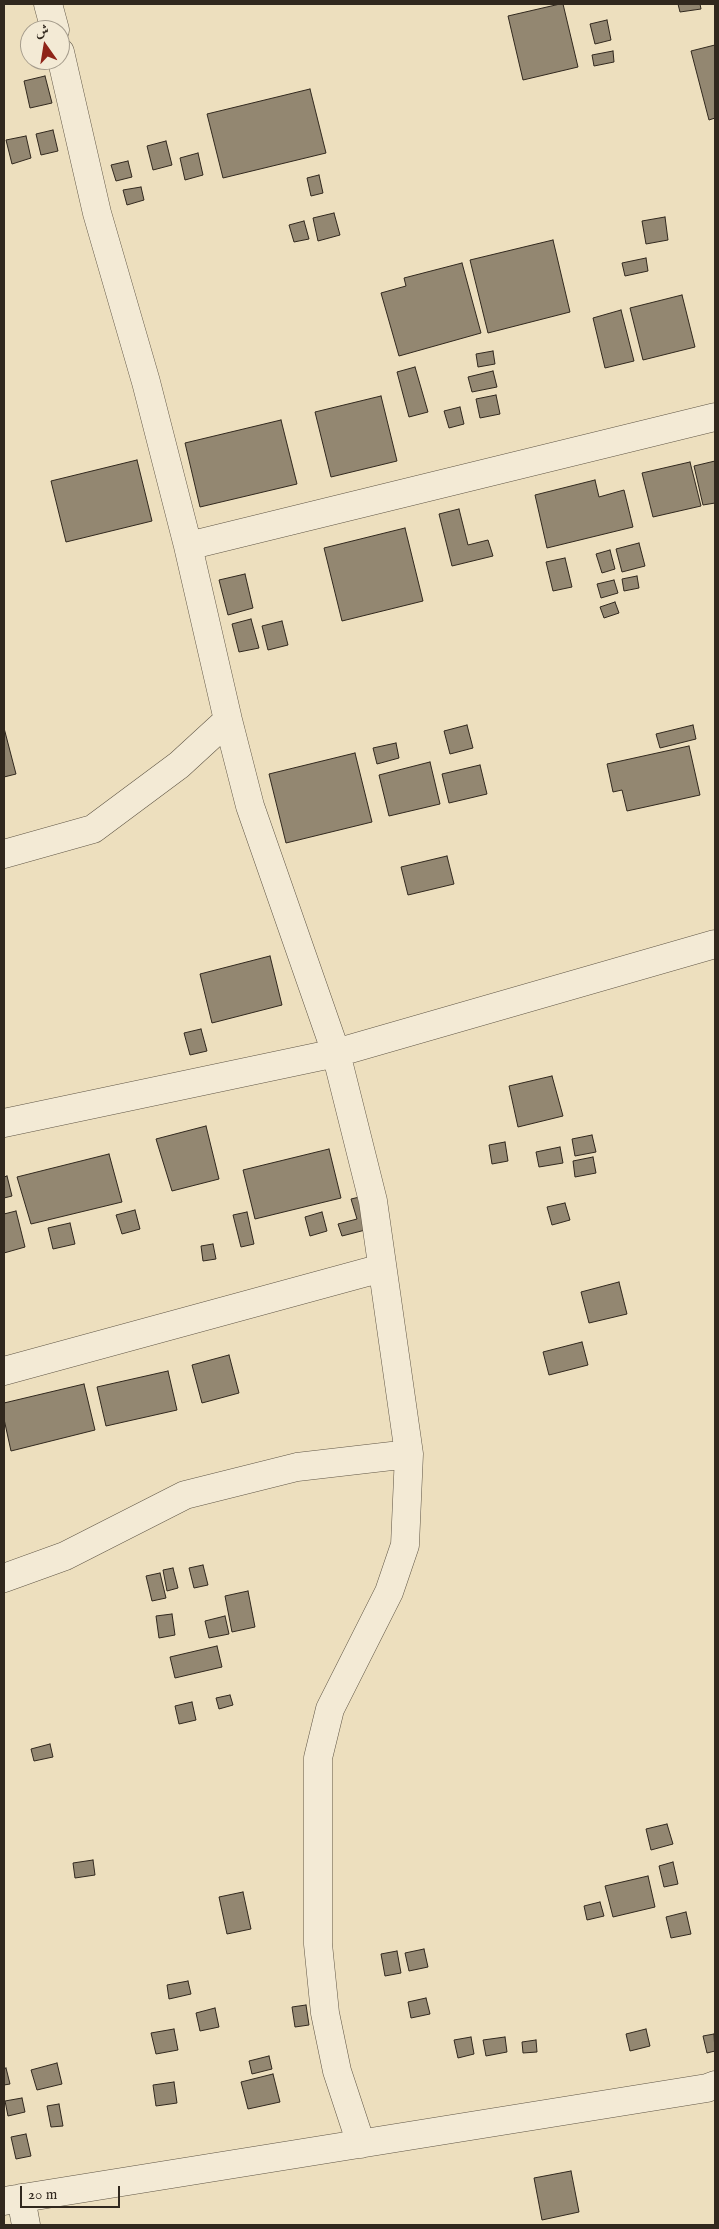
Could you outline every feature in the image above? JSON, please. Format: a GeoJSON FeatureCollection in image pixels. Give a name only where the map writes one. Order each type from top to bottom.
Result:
{"type":"FeatureCollection","features":[{"type":"Feature","properties":{"kind":"street"},"geometry":{"type":"LineString","coordinates":[[48,4],[52,20]]}},
{"type":"Feature","properties":{"kind":"street"},"geometry":{"type":"LineString","coordinates":[[64,70],[97,212],[146,382],[188,546],[250,806],[336,1053],[373,1201],[409,1454],[405,1545],[389,1592],[330,1710],[318,1758],[318,1944],[324,2013],[337,2071],[361,2144]]}},
{"type":"Feature","properties":{"kind":"street"},"geometry":{"type":"LineString","coordinates":[[188,546],[715,417]]}},
{"type":"Feature","properties":{"kind":"street"},"geometry":{"type":"LineString","coordinates":[[4,854],[93,828],[178,765],[228,720]]}},
{"type":"Feature","properties":{"kind":"street"},"geometry":{"type":"LineString","coordinates":[[4,1123],[336,1053],[715,944]]}},
{"type":"Feature","properties":{"kind":"street"},"geometry":{"type":"LineString","coordinates":[[4,1371],[382,1268]]}},
{"type":"Feature","properties":{"kind":"street"},"geometry":{"type":"LineString","coordinates":[[4,1578],[65,1556],[184,1495],[297,1467],[409,1454]]}},
{"type":"Feature","properties":{"kind":"street"},"geometry":{"type":"LineString","coordinates":[[26,2225],[13,2200],[706,2088],[715,2085]]}},
{"type":"Feature","properties":{"kind":"building"},"geometry":{"type":"Polygon","coordinates":[[[563,4],[578,67],[523,80],[508,16],[563,4]]]}},
{"type":"Feature","properties":{"kind":"building"},"geometry":{"type":"Polygon","coordinates":[[[678,4],[700,4],[701,9],[680,12],[678,4]]]}},
{"type":"Feature","properties":{"kind":"building"},"geometry":{"type":"Polygon","coordinates":[[[607,20],[611,40],[595,44],[590,24],[607,20]]]}},
{"type":"Feature","properties":{"kind":"building"},"geometry":{"type":"Polygon","coordinates":[[[715,45],[715,118],[709,120],[691,51],[715,45]]]}},
{"type":"Feature","properties":{"kind":"building"},"geometry":{"type":"Polygon","coordinates":[[[613,51],[614,62],[594,66],[592,55],[613,51]]]}},
{"type":"Feature","properties":{"kind":"building"},"geometry":{"type":"Polygon","coordinates":[[[45,76],[52,103],[30,108],[24,81],[45,76]]]}},
{"type":"Feature","properties":{"kind":"building"},"geometry":{"type":"Polygon","coordinates":[[[310,89],[326,153],[223,178],[207,114],[310,89]]]}},
{"type":"Feature","properties":{"kind":"building"},"geometry":{"type":"Polygon","coordinates":[[[53,130],[58,151],[41,155],[36,134],[53,130]]]}},
{"type":"Feature","properties":{"kind":"building"},"geometry":{"type":"Polygon","coordinates":[[[26,136],[31,158],[12,164],[6,140],[26,136]]]}},
{"type":"Feature","properties":{"kind":"building"},"geometry":{"type":"Polygon","coordinates":[[[166,141],[172,165],[153,170],[147,146],[166,141]]]}},
{"type":"Feature","properties":{"kind":"building"},"geometry":{"type":"Polygon","coordinates":[[[198,153],[203,175],[185,180],[180,158],[198,153]]]}},
{"type":"Feature","properties":{"kind":"building"},"geometry":{"type":"Polygon","coordinates":[[[128,161],[132,177],[116,181],[111,165],[128,161]]]}},
{"type":"Feature","properties":{"kind":"building"},"geometry":{"type":"Polygon","coordinates":[[[319,175],[323,193],[311,196],[307,178],[319,175]]]}},
{"type":"Feature","properties":{"kind":"building"},"geometry":{"type":"Polygon","coordinates":[[[141,187],[144,200],[127,205],[123,190],[141,187]]]}},
{"type":"Feature","properties":{"kind":"building"},"geometry":{"type":"Polygon","coordinates":[[[334,213],[340,235],[318,241],[313,218],[334,213]]]}},
{"type":"Feature","properties":{"kind":"building"},"geometry":{"type":"Polygon","coordinates":[[[665,217],[668,240],[646,244],[642,221],[665,217]]]}},
{"type":"Feature","properties":{"kind":"building"},"geometry":{"type":"Polygon","coordinates":[[[304,221],[309,239],[294,242],[289,225],[304,221]]]}},
{"type":"Feature","properties":{"kind":"building"},"geometry":{"type":"Polygon","coordinates":[[[553,240],[570,312],[488,333],[470,260],[553,240]]]}},
{"type":"Feature","properties":{"kind":"building"},"geometry":{"type":"Polygon","coordinates":[[[646,258],[648,271],[625,276],[622,263],[646,258]]]}},
{"type":"Feature","properties":{"kind":"building"},"geometry":{"type":"Polygon","coordinates":[[[462,263],[481,333],[399,356],[381,293],[406,286],[404,278],[462,263]]]}},
{"type":"Feature","properties":{"kind":"building"},"geometry":{"type":"Polygon","coordinates":[[[682,295],[695,347],[643,360],[630,308],[682,295]]]}},
{"type":"Feature","properties":{"kind":"building"},"geometry":{"type":"Polygon","coordinates":[[[621,310],[634,361],[605,368],[593,318],[621,310]]]}},
{"type":"Feature","properties":{"kind":"building"},"geometry":{"type":"Polygon","coordinates":[[[493,351],[495,364],[478,367],[476,354],[493,351]]]}},
{"type":"Feature","properties":{"kind":"building"},"geometry":{"type":"Polygon","coordinates":[[[415,367],[428,412],[409,417],[397,372],[415,367]]]}},
{"type":"Feature","properties":{"kind":"building"},"geometry":{"type":"Polygon","coordinates":[[[493,371],[497,387],[472,392],[468,377],[493,371]]]}},
{"type":"Feature","properties":{"kind":"building"},"geometry":{"type":"Polygon","coordinates":[[[496,395],[500,414],[480,418],[476,399],[496,395]]]}},
{"type":"Feature","properties":{"kind":"building"},"geometry":{"type":"Polygon","coordinates":[[[381,396],[397,461],[331,477],[315,412],[381,396]]]}},
{"type":"Feature","properties":{"kind":"building"},"geometry":{"type":"Polygon","coordinates":[[[460,407],[464,424],[449,428],[444,411],[460,407]]]}},
{"type":"Feature","properties":{"kind":"building"},"geometry":{"type":"Polygon","coordinates":[[[281,420],[297,484],[200,507],[185,443],[281,420]]]}},
{"type":"Feature","properties":{"kind":"building"},"geometry":{"type":"Polygon","coordinates":[[[137,460],[152,521],[66,542],[51,481],[137,460]]]}},
{"type":"Feature","properties":{"kind":"building"},"geometry":{"type":"Polygon","coordinates":[[[715,461],[715,503],[703,505],[694,466],[715,461]]]}},
{"type":"Feature","properties":{"kind":"building"},"geometry":{"type":"Polygon","coordinates":[[[690,462],[701,506],[653,517],[642,473],[690,462]]]}},
{"type":"Feature","properties":{"kind":"building"},"geometry":{"type":"Polygon","coordinates":[[[595,480],[599,497],[624,490],[633,527],[547,548],[535,495],[595,480]]]}},
{"type":"Feature","properties":{"kind":"building"},"geometry":{"type":"Polygon","coordinates":[[[459,509],[468,545],[488,540],[493,556],[452,566],[439,514],[459,509]]]}},
{"type":"Feature","properties":{"kind":"building"},"geometry":{"type":"Polygon","coordinates":[[[405,528],[423,601],[342,621],[324,548],[405,528]]]}},
{"type":"Feature","properties":{"kind":"building"},"geometry":{"type":"Polygon","coordinates":[[[639,543],[645,566],[622,572],[616,549],[639,543]]]}},
{"type":"Feature","properties":{"kind":"building"},"geometry":{"type":"Polygon","coordinates":[[[610,550],[615,569],[602,573],[596,554],[610,550]]]}},
{"type":"Feature","properties":{"kind":"building"},"geometry":{"type":"Polygon","coordinates":[[[565,558],[572,587],[553,591],[546,562],[565,558]]]}},
{"type":"Feature","properties":{"kind":"building"},"geometry":{"type":"Polygon","coordinates":[[[245,574],[253,608],[228,615],[219,580],[245,574]]]}},
{"type":"Feature","properties":{"kind":"building"},"geometry":{"type":"Polygon","coordinates":[[[637,576],[639,588],[624,591],[622,579],[637,576]]]}},
{"type":"Feature","properties":{"kind":"building"},"geometry":{"type":"Polygon","coordinates":[[[614,580],[618,593],[601,598],[597,584],[614,580]]]}},
{"type":"Feature","properties":{"kind":"building"},"geometry":{"type":"Polygon","coordinates":[[[615,602],[619,613],[604,618],[600,607],[615,602]]]}},
{"type":"Feature","properties":{"kind":"building"},"geometry":{"type":"Polygon","coordinates":[[[251,619],[259,648],[239,652],[232,624],[251,619]]]}},
{"type":"Feature","properties":{"kind":"building"},"geometry":{"type":"Polygon","coordinates":[[[282,621],[288,645],[268,650],[262,626],[282,621]]]}},
{"type":"Feature","properties":{"kind":"building"},"geometry":{"type":"Polygon","coordinates":[[[467,725],[473,748],[450,754],[444,731],[467,725]]]}},
{"type":"Feature","properties":{"kind":"building"},"geometry":{"type":"Polygon","coordinates":[[[693,725],[696,739],[660,748],[656,734],[693,725]]]}},
{"type":"Feature","properties":{"kind":"building"},"geometry":{"type":"Polygon","coordinates":[[[4,728],[16,774],[4,777],[4,728]]]}},
{"type":"Feature","properties":{"kind":"building"},"geometry":{"type":"Polygon","coordinates":[[[396,743],[399,758],[377,764],[373,748],[396,743]]]}},
{"type":"Feature","properties":{"kind":"building"},"geometry":{"type":"Polygon","coordinates":[[[689,746],[700,795],[627,811],[622,790],[613,792],[607,764],[689,746]]]}},
{"type":"Feature","properties":{"kind":"building"},"geometry":{"type":"Polygon","coordinates":[[[355,753],[372,822],[286,843],[269,774],[355,753]]]}},
{"type":"Feature","properties":{"kind":"building"},"geometry":{"type":"Polygon","coordinates":[[[430,762],[440,804],[389,816],[379,775],[430,762]]]}},
{"type":"Feature","properties":{"kind":"building"},"geometry":{"type":"Polygon","coordinates":[[[480,765],[487,794],[449,803],[442,774],[480,765]]]}},
{"type":"Feature","properties":{"kind":"building"},"geometry":{"type":"Polygon","coordinates":[[[447,856],[454,884],[408,895],[401,867],[447,856]]]}},
{"type":"Feature","properties":{"kind":"building"},"geometry":{"type":"Polygon","coordinates":[[[270,956],[282,1005],[212,1023],[200,974],[270,956]]]}},
{"type":"Feature","properties":{"kind":"building"},"geometry":{"type":"Polygon","coordinates":[[[201,1029],[207,1051],[190,1055],[184,1033],[201,1029]]]}},
{"type":"Feature","properties":{"kind":"building"},"geometry":{"type":"Polygon","coordinates":[[[552,1076],[563,1116],[518,1127],[509,1086],[552,1076]]]}},
{"type":"Feature","properties":{"kind":"building"},"geometry":{"type":"Polygon","coordinates":[[[206,1126],[219,1179],[172,1191],[156,1139],[206,1126]]]}},
{"type":"Feature","properties":{"kind":"building"},"geometry":{"type":"Polygon","coordinates":[[[592,1135],[596,1152],[575,1156],[572,1139],[592,1135]]]}},
{"type":"Feature","properties":{"kind":"building"},"geometry":{"type":"Polygon","coordinates":[[[505,1142],[508,1161],[492,1164],[489,1145],[505,1142]]]}},
{"type":"Feature","properties":{"kind":"building"},"geometry":{"type":"Polygon","coordinates":[[[560,1147],[563,1163],[539,1167],[536,1152],[560,1147]]]}},
{"type":"Feature","properties":{"kind":"building"},"geometry":{"type":"Polygon","coordinates":[[[329,1149],[341,1198],[255,1219],[243,1170],[329,1149]]]}},
{"type":"Feature","properties":{"kind":"building"},"geometry":{"type":"Polygon","coordinates":[[[109,1154],[122,1202],[31,1224],[17,1177],[109,1154]]]}},
{"type":"Feature","properties":{"kind":"building"},"geometry":{"type":"Polygon","coordinates":[[[593,1157],[596,1173],[575,1177],[573,1161],[593,1157]]]}},
{"type":"Feature","properties":{"kind":"building"},"geometry":{"type":"Polygon","coordinates":[[[7,1176],[12,1196],[4,1198],[4,1177],[7,1176]]]}},
{"type":"Feature","properties":{"kind":"building"},"geometry":{"type":"Polygon","coordinates":[[[364,1196],[373,1228],[342,1236],[338,1224],[357,1219],[351,1199],[364,1196]]]}},
{"type":"Feature","properties":{"kind":"building"},"geometry":{"type":"Polygon","coordinates":[[[565,1203],[570,1220],[552,1225],[547,1207],[565,1203]]]}},
{"type":"Feature","properties":{"kind":"building"},"geometry":{"type":"Polygon","coordinates":[[[135,1210],[140,1229],[122,1234],[116,1215],[135,1210]]]}},
{"type":"Feature","properties":{"kind":"building"},"geometry":{"type":"Polygon","coordinates":[[[16,1211],[25,1247],[4,1253],[4,1214],[16,1211]]]}},
{"type":"Feature","properties":{"kind":"building"},"geometry":{"type":"Polygon","coordinates":[[[247,1212],[254,1244],[241,1247],[233,1215],[247,1212]]]}},
{"type":"Feature","properties":{"kind":"building"},"geometry":{"type":"Polygon","coordinates":[[[322,1212],[327,1231],[310,1236],[305,1217],[322,1212]]]}},
{"type":"Feature","properties":{"kind":"building"},"geometry":{"type":"Polygon","coordinates":[[[70,1223],[75,1244],[53,1249],[48,1228],[70,1223]]]}},
{"type":"Feature","properties":{"kind":"building"},"geometry":{"type":"Polygon","coordinates":[[[213,1244],[216,1259],[203,1261],[201,1246],[213,1244]]]}},
{"type":"Feature","properties":{"kind":"building"},"geometry":{"type":"Polygon","coordinates":[[[619,1282],[627,1314],[589,1323],[581,1292],[619,1282]]]}},
{"type":"Feature","properties":{"kind":"building"},"geometry":{"type":"Polygon","coordinates":[[[582,1342],[588,1365],[549,1375],[543,1352],[582,1342]]]}},
{"type":"Feature","properties":{"kind":"building"},"geometry":{"type":"Polygon","coordinates":[[[229,1355],[239,1393],[202,1403],[192,1365],[229,1355]]]}},
{"type":"Feature","properties":{"kind":"building"},"geometry":{"type":"Polygon","coordinates":[[[168,1371],[177,1410],[106,1426],[97,1387],[168,1371]]]}},
{"type":"Feature","properties":{"kind":"building"},"geometry":{"type":"Polygon","coordinates":[[[84,1384],[95,1430],[11,1451],[4,1419],[4,1403],[84,1384]]]}},
{"type":"Feature","properties":{"kind":"building"},"geometry":{"type":"Polygon","coordinates":[[[203,1565],[208,1585],[194,1588],[189,1568],[203,1565]]]}},
{"type":"Feature","properties":{"kind":"building"},"geometry":{"type":"Polygon","coordinates":[[[173,1568],[178,1588],[167,1591],[163,1570],[173,1568]]]}},
{"type":"Feature","properties":{"kind":"building"},"geometry":{"type":"Polygon","coordinates":[[[160,1573],[166,1598],[152,1601],[146,1576],[160,1573]]]}},
{"type":"Feature","properties":{"kind":"building"},"geometry":{"type":"Polygon","coordinates":[[[248,1591],[255,1627],[232,1632],[225,1596],[248,1591]]]}},
{"type":"Feature","properties":{"kind":"building"},"geometry":{"type":"Polygon","coordinates":[[[172,1614],[175,1635],[159,1638],[156,1616],[172,1614]]]}},
{"type":"Feature","properties":{"kind":"building"},"geometry":{"type":"Polygon","coordinates":[[[225,1616],[229,1634],[209,1638],[205,1621],[225,1616]]]}},
{"type":"Feature","properties":{"kind":"building"},"geometry":{"type":"Polygon","coordinates":[[[217,1646],[222,1667],[175,1678],[170,1657],[217,1646]]]}},
{"type":"Feature","properties":{"kind":"building"},"geometry":{"type":"Polygon","coordinates":[[[230,1695],[233,1705],[219,1709],[216,1698],[230,1695]]]}},
{"type":"Feature","properties":{"kind":"building"},"geometry":{"type":"Polygon","coordinates":[[[192,1702],[196,1720],[179,1724],[175,1706],[192,1702]]]}},
{"type":"Feature","properties":{"kind":"building"},"geometry":{"type":"Polygon","coordinates":[[[50,1744],[53,1757],[34,1761],[31,1749],[50,1744]]]}},
{"type":"Feature","properties":{"kind":"building"},"geometry":{"type":"Polygon","coordinates":[[[667,1824],[673,1844],[651,1850],[646,1829],[667,1824]]]}},
{"type":"Feature","properties":{"kind":"building"},"geometry":{"type":"Polygon","coordinates":[[[93,1860],[95,1875],[75,1878],[73,1863],[93,1860]]]}},
{"type":"Feature","properties":{"kind":"building"},"geometry":{"type":"Polygon","coordinates":[[[673,1862],[678,1884],[664,1887],[659,1866],[673,1862]]]}},
{"type":"Feature","properties":{"kind":"building"},"geometry":{"type":"Polygon","coordinates":[[[648,1876],[655,1907],[613,1917],[605,1886],[648,1876]]]}},
{"type":"Feature","properties":{"kind":"building"},"geometry":{"type":"Polygon","coordinates":[[[243,1892],[251,1929],[227,1934],[219,1897],[243,1892]]]}},
{"type":"Feature","properties":{"kind":"building"},"geometry":{"type":"Polygon","coordinates":[[[600,1902],[604,1916],[587,1920],[584,1906],[600,1902]]]}},
{"type":"Feature","properties":{"kind":"building"},"geometry":{"type":"Polygon","coordinates":[[[686,1912],[691,1934],[671,1938],[666,1917],[686,1912]]]}},
{"type":"Feature","properties":{"kind":"building"},"geometry":{"type":"Polygon","coordinates":[[[424,1949],[428,1967],[409,1971],[405,1953],[424,1949]]]}},
{"type":"Feature","properties":{"kind":"building"},"geometry":{"type":"Polygon","coordinates":[[[397,1951],[401,1973],[385,1976],[381,1954],[397,1951]]]}},
{"type":"Feature","properties":{"kind":"building"},"geometry":{"type":"Polygon","coordinates":[[[188,1981],[191,1994],[169,1999],[167,1985],[188,1981]]]}},
{"type":"Feature","properties":{"kind":"building"},"geometry":{"type":"Polygon","coordinates":[[[426,1998],[430,2014],[411,2018],[408,2002],[426,1998]]]}},
{"type":"Feature","properties":{"kind":"building"},"geometry":{"type":"Polygon","coordinates":[[[306,2005],[309,2025],[295,2027],[292,2007],[306,2005]]]}},
{"type":"Feature","properties":{"kind":"building"},"geometry":{"type":"Polygon","coordinates":[[[215,2008],[219,2027],[200,2031],[196,2013],[215,2008]]]}},
{"type":"Feature","properties":{"kind":"building"},"geometry":{"type":"Polygon","coordinates":[[[174,2029],[178,2050],[156,2054],[151,2033],[174,2029]]]}},
{"type":"Feature","properties":{"kind":"building"},"geometry":{"type":"Polygon","coordinates":[[[646,2029],[650,2046],[630,2051],[626,2034],[646,2029]]]}},
{"type":"Feature","properties":{"kind":"building"},"geometry":{"type":"Polygon","coordinates":[[[714,2034],[715,2051],[707,2053],[703,2036],[714,2034]]]}},
{"type":"Feature","properties":{"kind":"building"},"geometry":{"type":"Polygon","coordinates":[[[471,2037],[474,2054],[458,2058],[454,2040],[471,2037]]]}},
{"type":"Feature","properties":{"kind":"building"},"geometry":{"type":"Polygon","coordinates":[[[505,2037],[507,2052],[486,2056],[483,2040],[505,2037]]]}},
{"type":"Feature","properties":{"kind":"building"},"geometry":{"type":"Polygon","coordinates":[[[536,2040],[537,2052],[523,2053],[522,2042],[536,2040]]]}},
{"type":"Feature","properties":{"kind":"building"},"geometry":{"type":"Polygon","coordinates":[[[269,2056],[272,2069],[252,2074],[249,2061],[269,2056]]]}},
{"type":"Feature","properties":{"kind":"building"},"geometry":{"type":"Polygon","coordinates":[[[57,2063],[62,2084],[37,2090],[31,2070],[57,2063]]]}},
{"type":"Feature","properties":{"kind":"building"},"geometry":{"type":"Polygon","coordinates":[[[6,2068],[10,2084],[4,2085],[4,2069],[6,2068]]]}},
{"type":"Feature","properties":{"kind":"building"},"geometry":{"type":"Polygon","coordinates":[[[273,2074],[280,2102],[248,2109],[241,2082],[273,2074]]]}},
{"type":"Feature","properties":{"kind":"building"},"geometry":{"type":"Polygon","coordinates":[[[174,2082],[177,2103],[156,2106],[153,2085],[174,2082]]]}},
{"type":"Feature","properties":{"kind":"building"},"geometry":{"type":"Polygon","coordinates":[[[22,2098],[25,2112],[8,2116],[5,2101],[22,2098]]]}},
{"type":"Feature","properties":{"kind":"building"},"geometry":{"type":"Polygon","coordinates":[[[59,2104],[63,2126],[51,2127],[47,2106],[59,2104]]]}},
{"type":"Feature","properties":{"kind":"building"},"geometry":{"type":"Polygon","coordinates":[[[26,2134],[31,2156],[16,2159],[11,2137],[26,2134]]]}},
{"type":"Feature","properties":{"kind":"building"},"geometry":{"type":"Polygon","coordinates":[[[571,2171],[579,2212],[542,2220],[534,2178],[571,2171]]]}}]}
